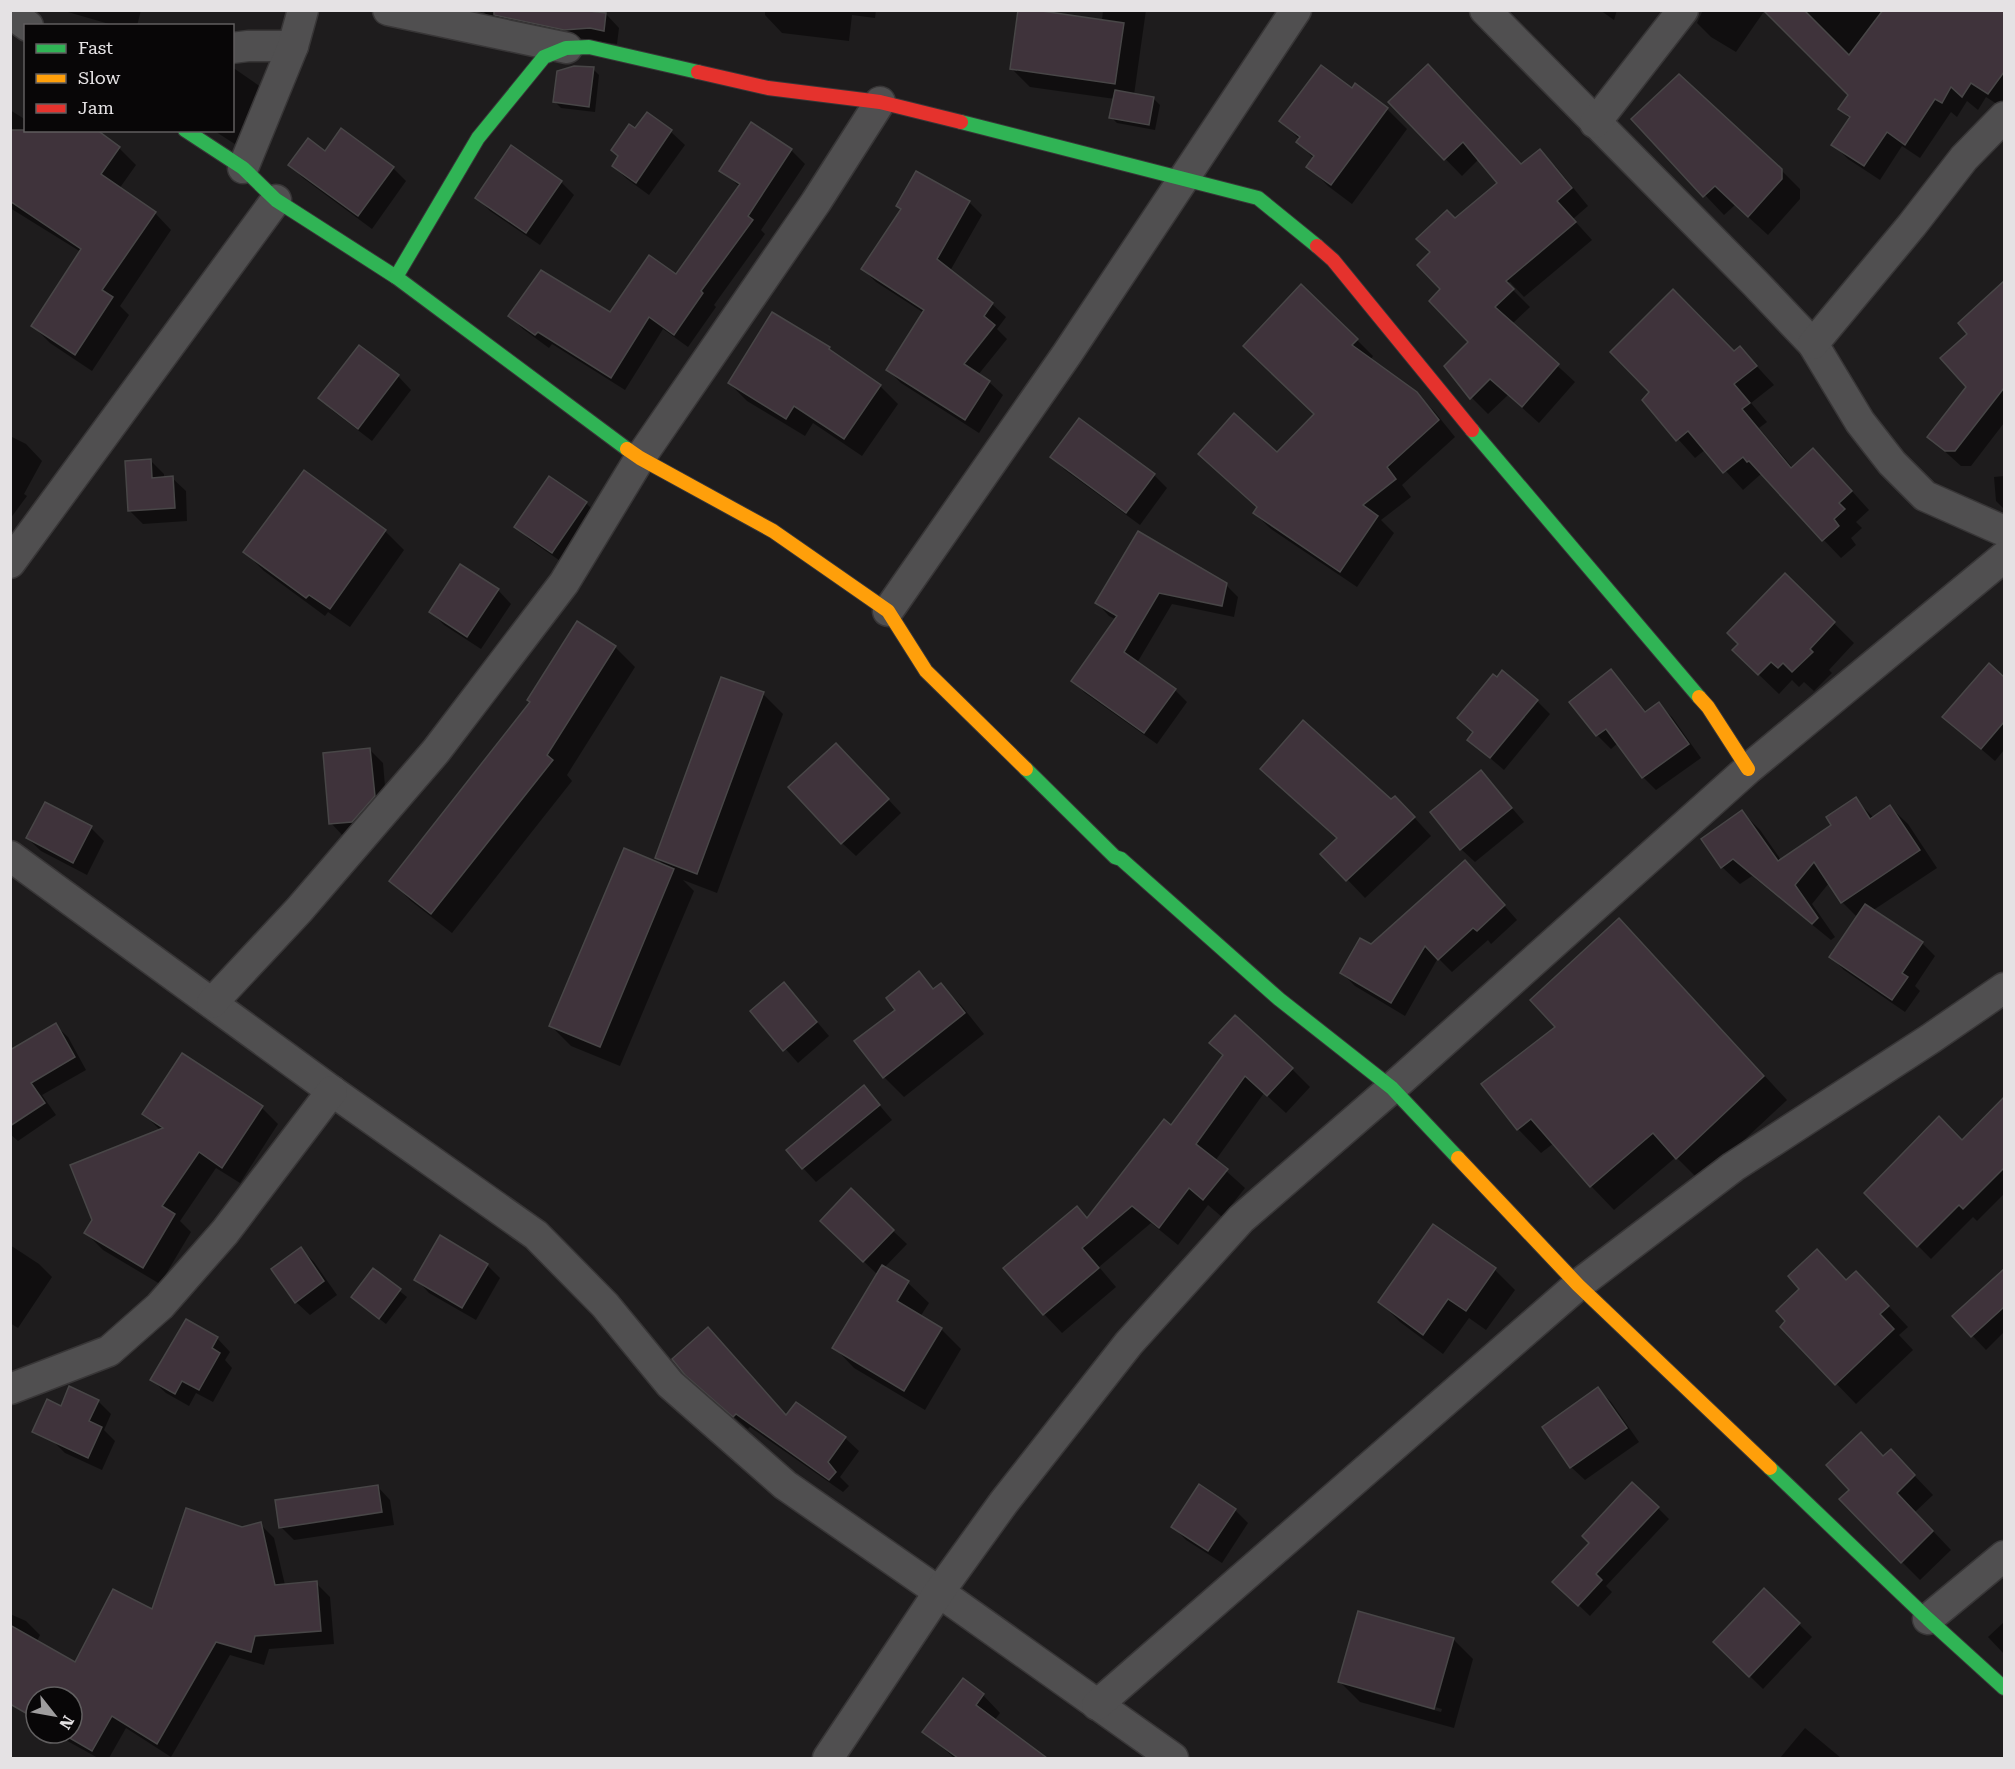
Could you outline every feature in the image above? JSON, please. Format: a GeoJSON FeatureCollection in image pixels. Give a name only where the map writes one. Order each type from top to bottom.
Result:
{"type":"FeatureCollection","features":[{"type":"Feature","properties":{"kind":"street"},"geometry":{"type":"LineString","coordinates":[[243,168],[293,46],[303,10]]}},
{"type":"Feature","properties":{"kind":"street"},"geometry":{"type":"LineString","coordinates":[[388,10],[567,48]]}},
{"type":"Feature","properties":{"kind":"street"},"geometry":{"type":"LineString","coordinates":[[888,610],[1061,363],[1296,10]]}},
{"type":"Feature","properties":{"kind":"street"},"geometry":{"type":"LineString","coordinates":[[1485,10],[1747,274],[1813,344],[1860,422],[1892,463],[1925,496],[2004,531]]}},
{"type":"Feature","properties":{"kind":"street"},"geometry":{"type":"LineString","coordinates":[[1595,123],[1683,10]]}},
{"type":"Feature","properties":{"kind":"street"},"geometry":{"type":"LineString","coordinates":[[10,13],[25,24]]}},
{"type":"Feature","properties":{"kind":"street"},"geometry":{"type":"LineString","coordinates":[[234,48],[293,46]]}},
{"type":"Feature","properties":{"kind":"street"},"geometry":{"type":"LineString","coordinates":[[396,277],[478,138],[544,57],[567,48],[589,47],[768,88],[880,102],[1258,198],[1333,260],[1471,429],[1708,707],[1748,770]]}},
{"type":"Feature","properties":{"kind":"street"},"geometry":{"type":"LineString","coordinates":[[212,1003],[299,909],[436,751],[564,583],[640,458],[816,202],[880,102]]}},
{"type":"Feature","properties":{"kind":"street"},"geometry":{"type":"LineString","coordinates":[[1813,344],[1912,225],[1964,158],[2004,117]]}},
{"type":"Feature","properties":{"kind":"street"},"geometry":{"type":"LineString","coordinates":[[188,132],[243,168],[276,200],[396,277],[640,458],[773,531],[888,610],[926,670],[1115,857],[1279,999],[1392,1088],[1578,1285],[1928,1619],[2004,1688]]}},
{"type":"Feature","properties":{"kind":"street"},"geometry":{"type":"LineString","coordinates":[[10,563],[276,200]]}},
{"type":"Feature","properties":{"kind":"street"},"geometry":{"type":"LineString","coordinates":[[828,1758],[939,1592],[1004,1502],[1128,1342],[1241,1219],[1392,1088],[1748,770],[2004,558]]}},
{"type":"Feature","properties":{"kind":"street"},"geometry":{"type":"LineString","coordinates":[[10,856],[332,1091],[536,1235],[604,1305],[670,1384],[785,1485],[1173,1758]]}},
{"type":"Feature","properties":{"kind":"street"},"geometry":{"type":"LineString","coordinates":[[1097,1705],[1578,1285],[1733,1167],[2004,988]]}},
{"type":"Feature","properties":{"kind":"street"},"geometry":{"type":"LineString","coordinates":[[10,1389],[109,1352],[160,1306],[225,1232],[332,1091]]}},
{"type":"Feature","properties":{"kind":"street"},"geometry":{"type":"LineString","coordinates":[[1928,1619],[2004,1556]]}},
{"type":"Feature","properties":{"kind":"building"},"geometry":{"type":"Polygon","coordinates":[[[494,10],[581,10],[606,13],[604,31],[590,28],[564,30],[494,15],[494,10]]]}},
{"type":"Feature","properties":{"kind":"building"},"geometry":{"type":"Polygon","coordinates":[[[1018,10],[1035,10],[1124,23],[1115,84],[1010,69],[1018,10]]]}},
{"type":"Feature","properties":{"kind":"building"},"geometry":{"type":"Polygon","coordinates":[[[1763,10],[1804,10],[1849,55],[1883,10],[2004,10],[2004,72],[1988,94],[1971,83],[1962,97],[1951,87],[1942,103],[1935,99],[1905,145],[1887,132],[1864,166],[1831,145],[1850,117],[1838,109],[1848,95],[1763,10]]]}},
{"type":"Feature","properties":{"kind":"building"},"geometry":{"type":"Polygon","coordinates":[[[1428,64],[1521,164],[1540,149],[1572,188],[1557,201],[1576,222],[1506,281],[1514,289],[1495,307],[1559,364],[1522,407],[1490,379],[1470,399],[1444,366],[1468,342],[1429,301],[1440,289],[1417,265],[1430,252],[1416,239],[1447,210],[1455,218],[1497,183],[1463,142],[1444,160],[1388,102],[1428,64]]]}},
{"type":"Feature","properties":{"kind":"building"},"geometry":{"type":"Polygon","coordinates":[[[1321,65],[1352,88],[1355,83],[1388,108],[1331,185],[1306,167],[1314,156],[1296,142],[1300,137],[1279,121],[1321,65]]]}},
{"type":"Feature","properties":{"kind":"building"},"geometry":{"type":"Polygon","coordinates":[[[574,66],[594,67],[589,107],[553,102],[557,71],[574,66]]]}},
{"type":"Feature","properties":{"kind":"building"},"geometry":{"type":"Polygon","coordinates":[[[1679,74],[1782,169],[1782,179],[1748,217],[1715,186],[1703,197],[1631,119],[1679,74]]]}},
{"type":"Feature","properties":{"kind":"building"},"geometry":{"type":"Polygon","coordinates":[[[1115,90],[1154,97],[1149,125],[1109,118],[1115,90]]]}},
{"type":"Feature","properties":{"kind":"building"},"geometry":{"type":"Polygon","coordinates":[[[647,112],[672,130],[636,183],[612,166],[618,156],[611,150],[629,124],[635,128],[647,112]]]}},
{"type":"Feature","properties":{"kind":"building"},"geometry":{"type":"Polygon","coordinates":[[[751,122],[792,149],[748,216],[753,220],[701,291],[703,293],[674,335],[649,317],[611,378],[538,332],[535,335],[508,316],[541,270],[610,312],[649,255],[676,274],[740,184],[719,171],[751,122]]]}},
{"type":"Feature","properties":{"kind":"building"},"geometry":{"type":"Polygon","coordinates":[[[341,128],[394,167],[358,216],[288,165],[308,138],[325,151],[341,128]]]}},
{"type":"Feature","properties":{"kind":"building"},"geometry":{"type":"Polygon","coordinates":[[[10,130],[100,132],[120,147],[101,174],[156,212],[102,290],[113,297],[75,355],[31,326],[81,249],[10,201],[10,130]]]}},
{"type":"Feature","properties":{"kind":"building"},"geometry":{"type":"Polygon","coordinates":[[[511,145],[562,181],[526,233],[475,198],[511,145]]]}},
{"type":"Feature","properties":{"kind":"building"},"geometry":{"type":"Polygon","coordinates":[[[916,171],[970,201],[937,259],[993,303],[984,316],[995,325],[964,364],[990,381],[965,420],[886,370],[924,310],[861,269],[901,209],[896,206],[916,171]]]}},
{"type":"Feature","properties":{"kind":"building"},"geometry":{"type":"Polygon","coordinates":[[[2004,281],[2004,388],[1955,451],[1945,451],[1927,437],[1966,387],[1940,358],[1967,334],[1958,323],[2004,281]]]}},
{"type":"Feature","properties":{"kind":"building"},"geometry":{"type":"Polygon","coordinates":[[[1301,284],[1358,339],[1352,345],[1417,392],[1439,420],[1387,467],[1396,479],[1363,505],[1378,516],[1340,572],[1253,513],[1257,507],[1198,454],[1234,413],[1277,452],[1314,414],[1243,346],[1301,284]]]}},
{"type":"Feature","properties":{"kind":"building"},"geometry":{"type":"Polygon","coordinates":[[[1673,289],[1734,351],[1740,346],[1757,366],[1734,384],[1750,403],[1742,409],[1791,468],[1813,448],[1852,491],[1839,503],[1845,509],[1834,519],[1839,526],[1822,541],[1749,461],[1747,462],[1743,457],[1723,473],[1688,431],[1676,441],[1642,400],[1649,392],[1610,352],[1673,289]]]}},
{"type":"Feature","properties":{"kind":"building"},"geometry":{"type":"Polygon","coordinates":[[[772,312],[830,347],[829,349],[881,385],[844,439],[794,406],[786,419],[728,383],[772,312]]]}},
{"type":"Feature","properties":{"kind":"building"},"geometry":{"type":"Polygon","coordinates":[[[359,345],[399,375],[358,429],[318,398],[359,345]]]}},
{"type":"Feature","properties":{"kind":"building"},"geometry":{"type":"Polygon","coordinates":[[[1079,418],[1155,474],[1126,513],[1050,457],[1079,418]]]}},
{"type":"Feature","properties":{"kind":"building"},"geometry":{"type":"Polygon","coordinates":[[[151,459],[152,478],[173,476],[175,508],[128,511],[125,461],[151,459]]]}},
{"type":"Feature","properties":{"kind":"building"},"geometry":{"type":"Polygon","coordinates":[[[304,470],[386,530],[330,609],[309,595],[306,598],[243,552],[304,470]]]}},
{"type":"Feature","properties":{"kind":"building"},"geometry":{"type":"Polygon","coordinates":[[[549,476],[587,502],[552,553],[514,527],[549,476]]]}},
{"type":"Feature","properties":{"kind":"building"},"geometry":{"type":"Polygon","coordinates":[[[1138,531],[1227,583],[1222,606],[1159,593],[1124,652],[1176,689],[1144,733],[1071,681],[1117,616],[1095,603],[1138,531]]]}},
{"type":"Feature","properties":{"kind":"building"},"geometry":{"type":"Polygon","coordinates":[[[460,564],[499,589],[467,637],[429,612],[460,564]]]}},
{"type":"Feature","properties":{"kind":"building"},"geometry":{"type":"Polygon","coordinates":[[[1785,573],[1835,622],[1810,649],[1813,652],[1792,672],[1783,663],[1778,668],[1771,662],[1758,675],[1732,650],[1738,644],[1727,633],[1785,573]]]}},
{"type":"Feature","properties":{"kind":"building"},"geometry":{"type":"Polygon","coordinates":[[[577,621],[616,646],[547,755],[553,760],[431,914],[389,881],[530,702],[527,700],[577,621]]]}},
{"type":"Feature","properties":{"kind":"building"},"geometry":{"type":"Polygon","coordinates":[[[1989,663],[2004,677],[2004,722],[1981,749],[1942,717],[1989,663]]]}},
{"type":"Feature","properties":{"kind":"building"},"geometry":{"type":"Polygon","coordinates":[[[1611,669],[1645,712],[1659,702],[1689,744],[1642,778],[1606,729],[1596,736],[1569,702],[1611,669]]]}},
{"type":"Feature","properties":{"kind":"building"},"geometry":{"type":"Polygon","coordinates":[[[1502,670],[1538,700],[1490,758],[1467,740],[1473,732],[1457,718],[1493,674],[1497,677],[1502,670]]]}},
{"type":"Feature","properties":{"kind":"building"},"geometry":{"type":"Polygon","coordinates":[[[721,677],[764,692],[697,874],[655,858],[721,677]]]}},
{"type":"Feature","properties":{"kind":"building"},"geometry":{"type":"Polygon","coordinates":[[[1303,720],[1391,799],[1395,796],[1415,817],[1346,881],[1320,854],[1337,838],[1260,769],[1303,720]]]}},
{"type":"Feature","properties":{"kind":"building"},"geometry":{"type":"Polygon","coordinates":[[[836,743],[889,799],[841,844],[788,787],[836,743]]]}},
{"type":"Feature","properties":{"kind":"building"},"geometry":{"type":"Polygon","coordinates":[[[370,748],[375,796],[352,822],[329,824],[323,753],[370,748]]]}},
{"type":"Feature","properties":{"kind":"building"},"geometry":{"type":"Polygon","coordinates":[[[1481,770],[1512,808],[1460,850],[1430,812],[1481,770]]]}},
{"type":"Feature","properties":{"kind":"building"},"geometry":{"type":"Polygon","coordinates":[[[1856,797],[1870,819],[1890,805],[1920,850],[1841,903],[1814,862],[1795,885],[1818,918],[1812,924],[1733,859],[1721,868],[1701,839],[1742,810],[1778,861],[1831,825],[1826,817],[1856,797]]]}},
{"type":"Feature","properties":{"kind":"building"},"geometry":{"type":"Polygon","coordinates":[[[45,802],[92,826],[73,863],[26,838],[45,802]]]}},
{"type":"Feature","properties":{"kind":"building"},"geometry":{"type":"Polygon","coordinates":[[[624,848],[674,869],[600,1047],[549,1026],[624,848]]]}},
{"type":"Feature","properties":{"kind":"building"},"geometry":{"type":"Polygon","coordinates":[[[1465,860],[1505,905],[1477,931],[1473,928],[1438,960],[1425,946],[1391,1003],[1340,973],[1360,938],[1371,944],[1465,860]]]}},
{"type":"Feature","properties":{"kind":"building"},"geometry":{"type":"Polygon","coordinates":[[[1865,904],[1923,942],[1902,973],[1908,977],[1892,1000],[1829,957],[1865,904]]]}},
{"type":"Feature","properties":{"kind":"building"},"geometry":{"type":"Polygon","coordinates":[[[1619,918],[1764,1076],[1676,1159],[1653,1133],[1590,1187],[1531,1119],[1517,1130],[1481,1084],[1555,1027],[1530,1000],[1619,918]]]}},
{"type":"Feature","properties":{"kind":"building"},"geometry":{"type":"Polygon","coordinates":[[[919,971],[933,989],[941,983],[965,1013],[883,1078],[854,1041],[895,1010],[886,998],[919,971]]]}},
{"type":"Feature","properties":{"kind":"building"},"geometry":{"type":"Polygon","coordinates":[[[784,982],[817,1022],[783,1051],[750,1011],[784,982]]]}},
{"type":"Feature","properties":{"kind":"building"},"geometry":{"type":"Polygon","coordinates":[[[1235,1015],[1293,1068],[1267,1096],[1245,1076],[1196,1144],[1228,1169],[1203,1200],[1189,1188],[1159,1228],[1132,1206],[1082,1248],[1099,1268],[1043,1315],[1003,1268],[1077,1206],[1087,1218],[1164,1119],[1171,1125],[1223,1055],[1209,1043],[1235,1015]]]}},
{"type":"Feature","properties":{"kind":"building"},"geometry":{"type":"Polygon","coordinates":[[[56,1023],[75,1057],[31,1083],[45,1103],[10,1126],[10,1050],[56,1023]]]}},
{"type":"Feature","properties":{"kind":"building"},"geometry":{"type":"Polygon","coordinates":[[[182,1053],[263,1106],[222,1168],[199,1152],[162,1206],[175,1214],[143,1268],[84,1233],[92,1220],[70,1165],[163,1128],[142,1114],[182,1053]]]}},
{"type":"Feature","properties":{"kind":"building"},"geometry":{"type":"Polygon","coordinates":[[[864,1085],[880,1105],[802,1169],[786,1150],[864,1085]]]}},
{"type":"Feature","properties":{"kind":"building"},"geometry":{"type":"Polygon","coordinates":[[[2004,1097],[2004,1168],[1963,1209],[1959,1205],[1917,1247],[1864,1193],[1939,1116],[1962,1140],[2004,1097]]]}},
{"type":"Feature","properties":{"kind":"building"},"geometry":{"type":"Polygon","coordinates":[[[851,1188],[894,1230],[863,1262],[820,1221],[851,1188]]]}},
{"type":"Feature","properties":{"kind":"building"},"geometry":{"type":"Polygon","coordinates":[[[1433,1224],[1496,1268],[1466,1311],[1448,1299],[1423,1335],[1378,1302],[1433,1224]]]}},
{"type":"Feature","properties":{"kind":"building"},"geometry":{"type":"Polygon","coordinates":[[[440,1235],[488,1264],[462,1308],[414,1280],[440,1235]]]}},
{"type":"Feature","properties":{"kind":"building"},"geometry":{"type":"Polygon","coordinates":[[[301,1247],[324,1281],[295,1303],[271,1269],[301,1247]]]}},
{"type":"Feature","properties":{"kind":"building"},"geometry":{"type":"Polygon","coordinates":[[[1817,1249],[1846,1280],[1856,1271],[1889,1306],[1880,1314],[1894,1329],[1835,1385],[1780,1327],[1785,1321],[1776,1311],[1799,1289],[1788,1276],[1817,1249]]]}},
{"type":"Feature","properties":{"kind":"building"},"geometry":{"type":"Polygon","coordinates":[[[882,1265],[909,1281],[897,1301],[942,1328],[904,1391],[832,1348],[882,1265]]]}},
{"type":"Feature","properties":{"kind":"building"},"geometry":{"type":"Polygon","coordinates":[[[373,1268],[401,1289],[379,1319],[351,1297],[373,1268]]]}},
{"type":"Feature","properties":{"kind":"building"},"geometry":{"type":"Polygon","coordinates":[[[2004,1269],[2004,1307],[1971,1337],[1952,1316],[2004,1269]]]}},
{"type":"Feature","properties":{"kind":"building"},"geometry":{"type":"Polygon","coordinates":[[[186,1319],[218,1337],[212,1348],[220,1353],[199,1390],[182,1381],[175,1394],[150,1380],[186,1319]]]}},
{"type":"Feature","properties":{"kind":"building"},"geometry":{"type":"Polygon","coordinates":[[[708,1327],[786,1415],[796,1402],[846,1437],[828,1462],[836,1472],[829,1480],[736,1414],[733,1417],[685,1375],[672,1359],[708,1327]]]}},
{"type":"Feature","properties":{"kind":"building"},"geometry":{"type":"Polygon","coordinates":[[[69,1386],[99,1400],[89,1421],[102,1427],[88,1458],[32,1432],[47,1399],[61,1406],[69,1386]]]}},
{"type":"Feature","properties":{"kind":"building"},"geometry":{"type":"Polygon","coordinates":[[[1598,1387],[1627,1428],[1570,1468],[1542,1427],[1598,1387]]]}},
{"type":"Feature","properties":{"kind":"building"},"geometry":{"type":"Polygon","coordinates":[[[1861,1432],[1883,1456],[1891,1449],[1915,1475],[1897,1493],[1933,1531],[1901,1563],[1839,1499],[1849,1490],[1826,1465],[1861,1432]]]}},
{"type":"Feature","properties":{"kind":"building"},"geometry":{"type":"Polygon","coordinates":[[[1632,1482],[1659,1507],[1596,1574],[1602,1580],[1578,1606],[1552,1582],[1589,1543],[1582,1536],[1632,1482]]]}},
{"type":"Feature","properties":{"kind":"building"},"geometry":{"type":"Polygon","coordinates":[[[1199,1484],[1236,1509],[1208,1551],[1171,1527],[1199,1484]]]}},
{"type":"Feature","properties":{"kind":"building"},"geometry":{"type":"Polygon","coordinates":[[[378,1485],[382,1512],[279,1528],[275,1500],[378,1485]]]}},
{"type":"Feature","properties":{"kind":"building"},"geometry":{"type":"Polygon","coordinates":[[[186,1508],[242,1527],[261,1522],[275,1585],[317,1581],[321,1631],[255,1636],[251,1652],[216,1642],[157,1744],[112,1716],[92,1751],[82,1745],[84,1745],[84,1685],[24,1685],[24,1712],[10,1704],[10,1625],[75,1662],[113,1589],[152,1609],[186,1508]]]}},
{"type":"Feature","properties":{"kind":"building"},"geometry":{"type":"Polygon","coordinates":[[[1764,1588],[1800,1623],[1749,1677],[1713,1642],[1764,1588]]]}},
{"type":"Feature","properties":{"kind":"building"},"geometry":{"type":"Polygon","coordinates":[[[1358,1611],[1454,1638],[1434,1709],[1338,1682],[1358,1611]]]}},
{"type":"Feature","properties":{"kind":"building"},"geometry":{"type":"Polygon","coordinates":[[[963,1678],[984,1694],[976,1705],[1047,1758],[958,1758],[922,1732],[963,1678]]]}},
{"type":"Feature","properties":{"kind":"traffic: fast"},"geometry":{"type":"LineString","coordinates":[[396,277],[478,138],[544,57],[566,48],[589,47],[698,72]]}},
{"type":"Feature","properties":{"kind":"traffic: fast"},"geometry":{"type":"LineString","coordinates":[[961,122],[1258,198],[1317,246]]}},
{"type":"Feature","properties":{"kind":"traffic: fast"},"geometry":{"type":"LineString","coordinates":[[188,132],[243,168],[276,200],[396,277],[627,449]]}},
{"type":"Feature","properties":{"kind":"traffic: fast"},"geometry":{"type":"LineString","coordinates":[[1472,430],[1699,697]]}},
{"type":"Feature","properties":{"kind":"traffic: fast"},"geometry":{"type":"LineString","coordinates":[[1026,769],[1115,857],[1121,859],[1279,999],[1392,1088],[1458,1158]]}},
{"type":"Feature","properties":{"kind":"traffic: fast"},"geometry":{"type":"LineString","coordinates":[[1770,1468],[2004,1688]]}},
{"type":"Feature","properties":{"kind":"traffic: slow"},"geometry":{"type":"LineString","coordinates":[[627,449],[773,531],[888,611],[926,671],[1026,769]]}},
{"type":"Feature","properties":{"kind":"traffic: slow"},"geometry":{"type":"LineString","coordinates":[[1699,697],[1708,707],[1748,769]]}},
{"type":"Feature","properties":{"kind":"traffic: slow"},"geometry":{"type":"LineString","coordinates":[[1458,1158],[1578,1285],[1770,1468]]}},
{"type":"Feature","properties":{"kind":"traffic: jam"},"geometry":{"type":"LineString","coordinates":[[698,72],[768,88],[880,102],[961,122]]}},
{"type":"Feature","properties":{"kind":"traffic: jam"},"geometry":{"type":"LineString","coordinates":[[1317,246],[1333,260],[1472,430]]}}]}
